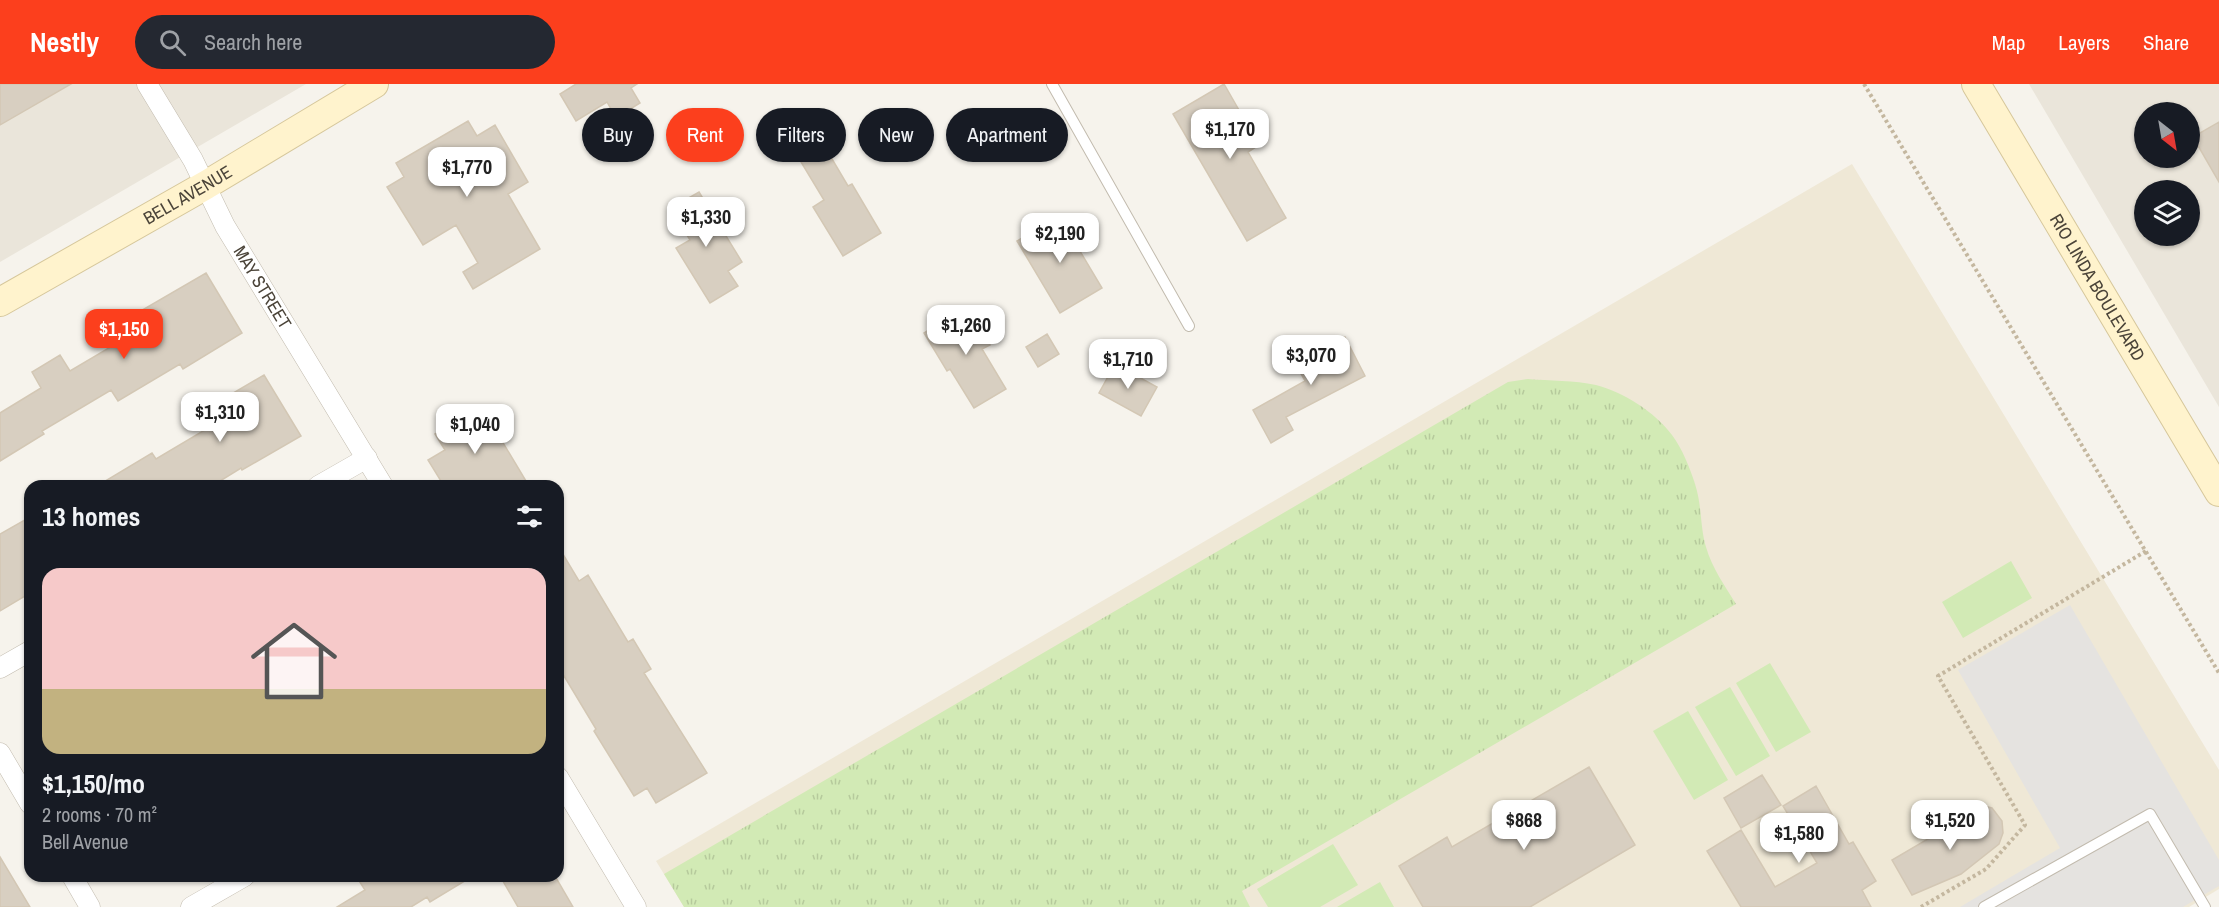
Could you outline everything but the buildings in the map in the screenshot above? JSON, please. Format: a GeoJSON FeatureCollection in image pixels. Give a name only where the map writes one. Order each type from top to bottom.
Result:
{"type":"FeatureCollection","features":[{"type":"Feature","properties":{"kind":"main road","name":"BELL AVENUE"},"geometry":{"type":"LineString","coordinates":[[0,302],[206,185],[374,84]]}},
{"type":"Feature","properties":{"kind":"main road","name":"RIO LINDA BOULEVARD"},"geometry":{"type":"LineString","coordinates":[[1976,84],[2219,492]]}},
{"type":"Feature","properties":{"kind":"street","name":"MAY STREET"},"geometry":{"type":"LineString","coordinates":[[147,84],[206,185],[225,226],[380,480]]}},
{"type":"Feature","properties":{"kind":"street"},"geometry":{"type":"LineString","coordinates":[[328,480],[367,458]]}},
{"type":"Feature","properties":{"kind":"street"},"geometry":{"type":"LineString","coordinates":[[0,669],[24,655]]}},
{"type":"Feature","properties":{"kind":"street"},"geometry":{"type":"LineString","coordinates":[[0,753],[24,794]]}},
{"type":"Feature","properties":{"kind":"street"},"geometry":{"type":"LineString","coordinates":[[564,787],[636,907]]}},
{"type":"Feature","properties":{"kind":"street"},"geometry":{"type":"LineString","coordinates":[[75,882],[90,907]]}},
{"type":"Feature","properties":{"kind":"street"},"geometry":{"type":"LineString","coordinates":[[191,907],[235,882]]}},
{"type":"Feature","properties":{"kind":"lane"},"geometry":{"type":"LineString","coordinates":[[1052,84],[1189,326]]}},
{"type":"Feature","properties":{"kind":"lane"},"geometry":{"type":"LineString","coordinates":[[1984,907],[2150,814],[2205,907]]}},
{"type":"Feature","properties":{"kind":"path"},"geometry":{"type":"LineString","coordinates":[[1864,84],[2219,673]]}},
{"type":"Feature","properties":{"kind":"path"},"geometry":{"type":"LineString","coordinates":[[1921,907],[1986,869],[2025,825],[1938,676],[2145,551]]}},
{"type":"Feature","properties":{"kind":"shaded area"},"geometry":{"type":"Polygon","coordinates":[[[0,84],[306,84],[0,262],[0,84]]]}},
{"type":"Feature","properties":{"kind":"shaded area"},"geometry":{"type":"Polygon","coordinates":[[[2029,84],[2219,84],[2219,407],[2029,84]]]}},
{"type":"Feature","properties":{"kind":"shaded area"},"geometry":{"type":"Polygon","coordinates":[[[1852,164],[2219,770],[2219,889],[2189,907],[684,907],[656,861],[1852,164]]]}},
{"type":"Feature","properties":{"kind":"shaded area"},"geometry":{"type":"Polygon","coordinates":[[[2070,605],[2219,860],[2219,886],[2183,907],[1960,907],[2060,848],[1958,670],[2070,605]]]}},
{"type":"Feature","properties":{"kind":"green space"},"geometry":{"type":"Polygon","coordinates":[[[1528,379],[1579,382],[1606,388],[1638,404],[1657,418],[1672,435],[1688,465],[1697,492],[1704,539],[1709,555],[1719,577],[1736,604],[1242,891],[1250,907],[684,907],[664,874],[1508,382],[1528,379]]]}},
{"type":"Feature","properties":{"kind":"green space"},"geometry":{"type":"Polygon","coordinates":[[[2011,561],[2032,598],[1963,638],[1942,602],[2011,561]]]}},
{"type":"Feature","properties":{"kind":"green space"},"geometry":{"type":"Polygon","coordinates":[[[1770,663],[1811,732],[1776,752],[1736,683],[1770,663]]]}},
{"type":"Feature","properties":{"kind":"green space"},"geometry":{"type":"Polygon","coordinates":[[[1730,687],[1770,756],[1736,776],[1695,707],[1730,687]]]}},
{"type":"Feature","properties":{"kind":"green space"},"geometry":{"type":"Polygon","coordinates":[[[1688,711],[1728,780],[1694,800],[1653,731],[1688,711]]]}},
{"type":"Feature","properties":{"kind":"green space"},"geometry":{"type":"Polygon","coordinates":[[[1333,844],[1358,885],[1320,907],[1268,907],[1257,889],[1333,844]]]}},
{"type":"Feature","properties":{"kind":"green space"},"geometry":{"type":"Polygon","coordinates":[[[1380,882],[1394,907],[1337,907],[1380,882]]]}}]}
